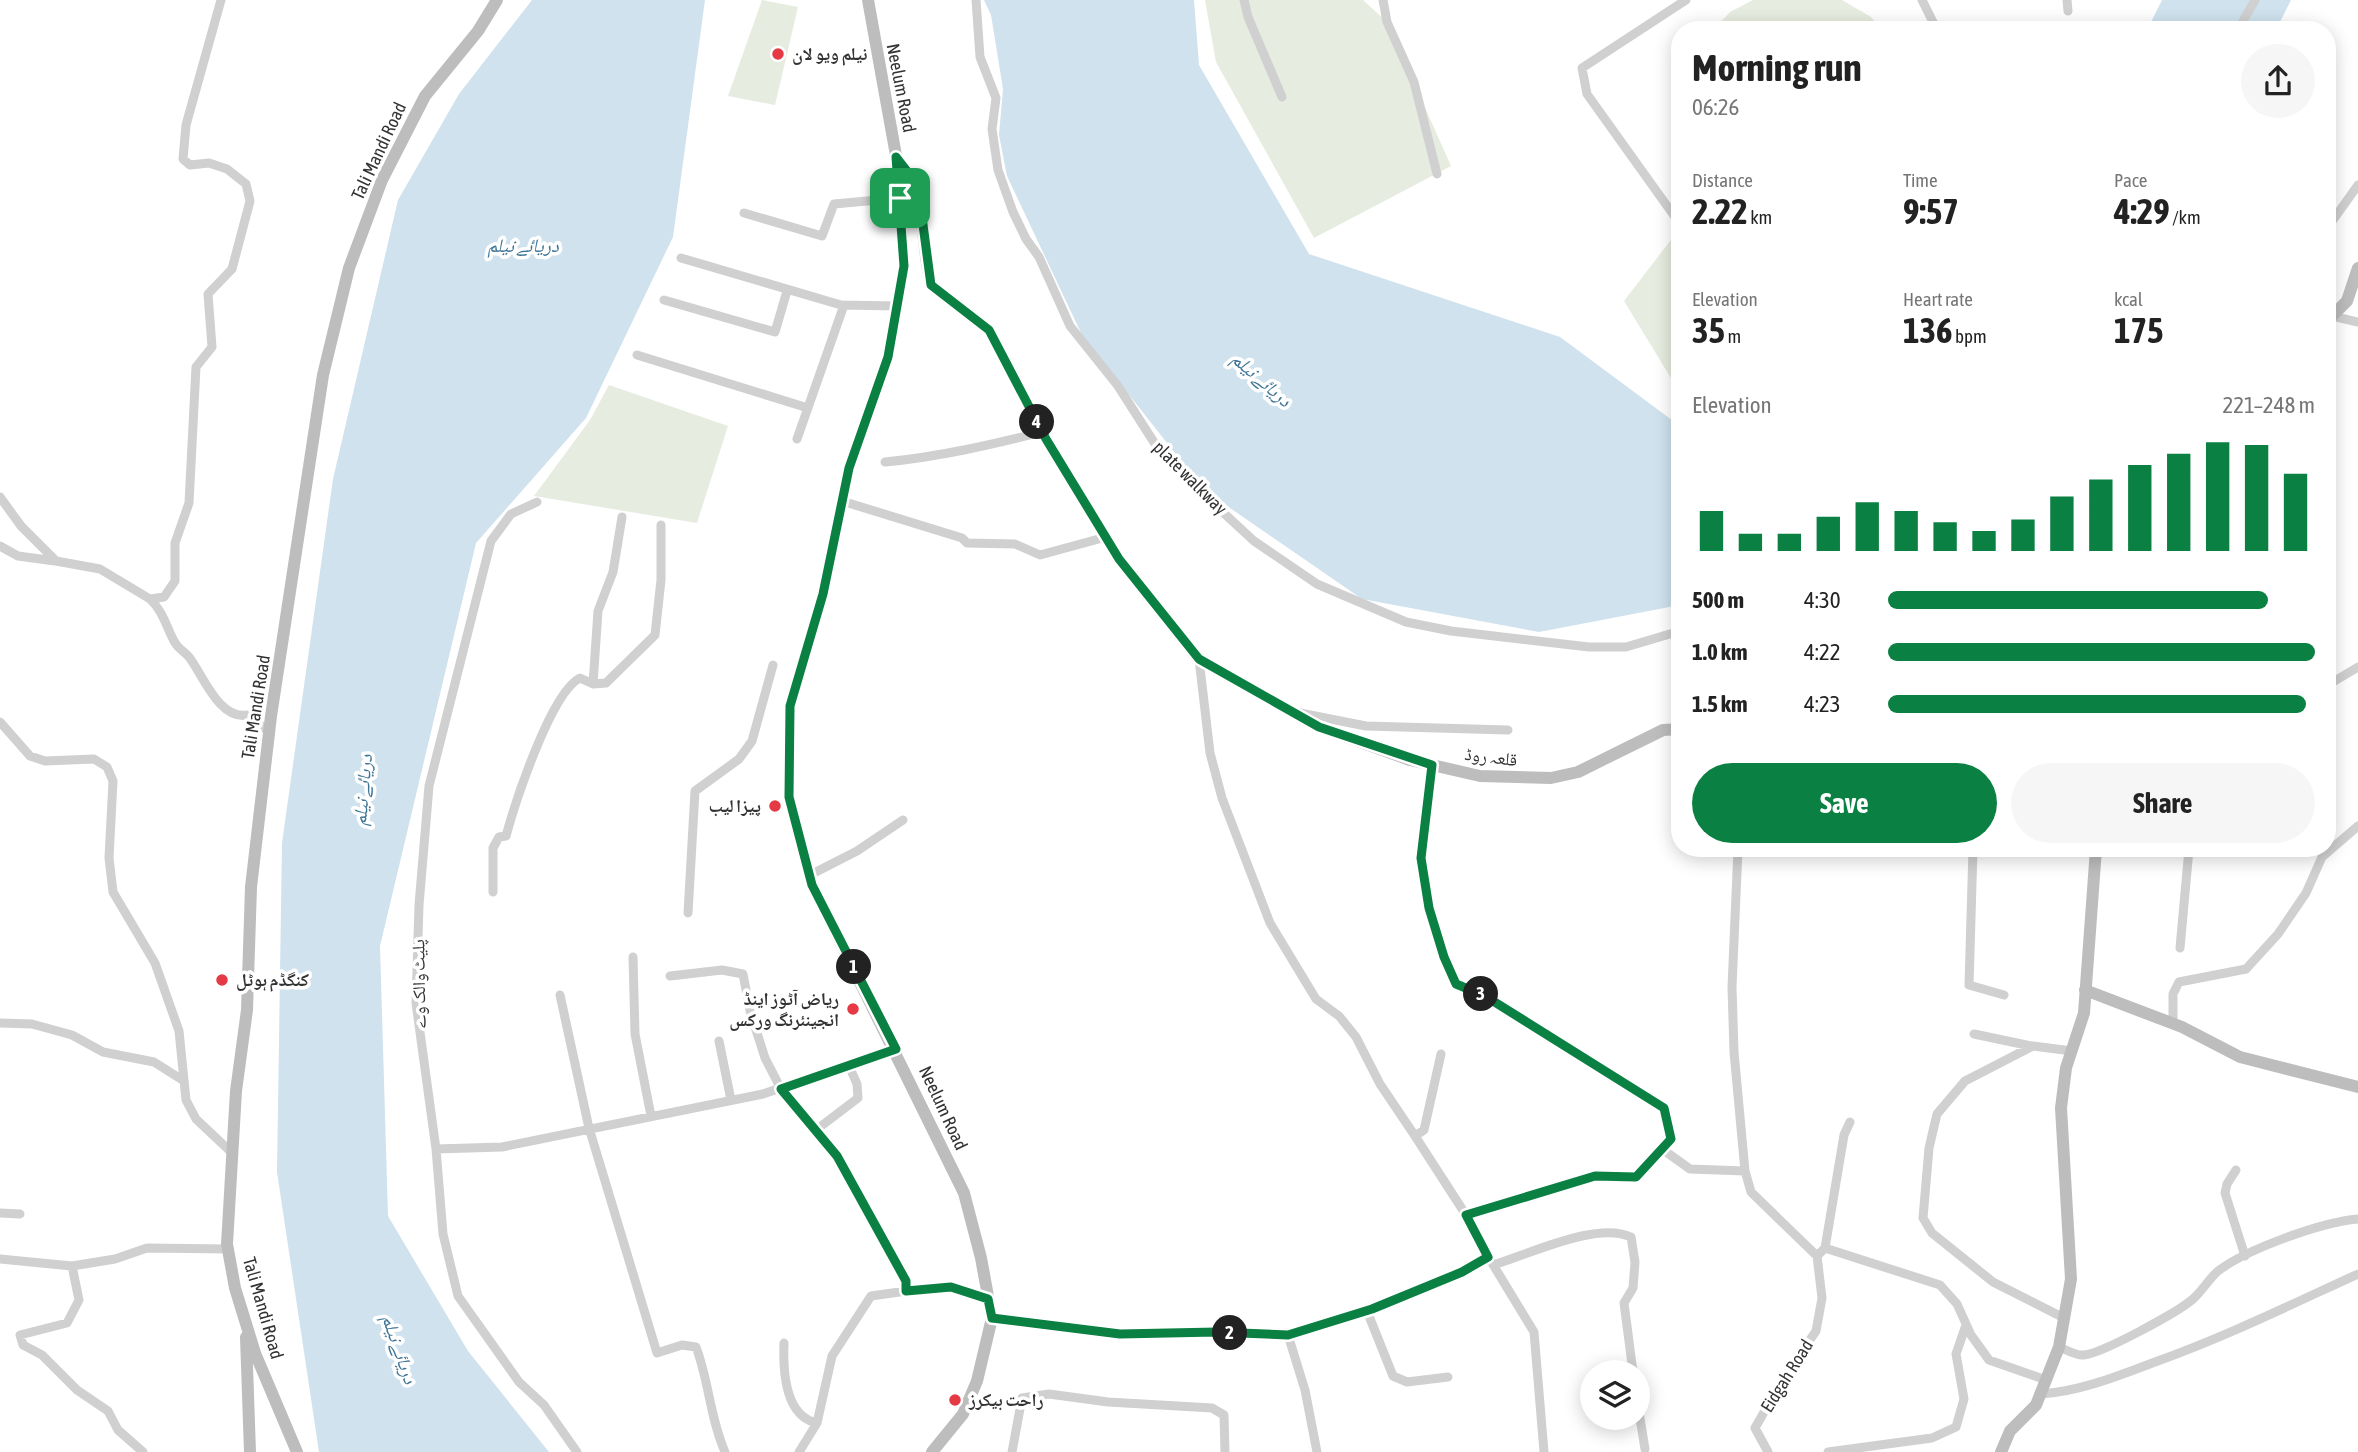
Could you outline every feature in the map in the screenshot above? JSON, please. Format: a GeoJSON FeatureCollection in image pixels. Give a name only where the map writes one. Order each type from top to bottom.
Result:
{"type":"FeatureCollection","features":[{"type":"Feature","properties":{"kind":"street"},"geometry":{"type":"LineString","coordinates":[[150,599],[164,597],[174,582],[175,544],[189,503],[196,367],[212,347],[208,294],[232,269],[250,201],[246,184],[227,169],[209,163],[190,165],[184,159],[186,125],[221,0]]}},
{"type":"Feature","properties":{"kind":"street","name":"Tali Mandi Road"},"geometry":{"type":"LineString","coordinates":[[297,1452],[255,1353],[235,1288],[228,1249],[231,1152],[247,1010],[251,887],[269,732],[323,375],[349,268],[382,180],[425,96],[478,32],[497,0]]}},
{"type":"Feature","properties":{"kind":"street","name":"plate walkway"},"geometry":{"type":"LineString","coordinates":[[976,0],[980,57],[996,99],[992,129],[994,153],[1013,212],[1026,239],[1039,257],[1070,326],[1118,386],[1164,458],[1245,533],[1317,584],[1406,622],[1451,631],[1589,647],[1626,646],[1671,634]]}},
{"type":"Feature","properties":{"kind":"street"},"geometry":{"type":"LineString","coordinates":[[1244,0],[1248,17],[1282,96]]}},
{"type":"Feature","properties":{"kind":"street"},"geometry":{"type":"LineString","coordinates":[[1383,0],[1387,22],[1414,82],[1437,174]]}},
{"type":"Feature","properties":{"kind":"street"},"geometry":{"type":"LineString","coordinates":[[1671,211],[1587,94],[1582,68],[1686,0]]}},
{"type":"Feature","properties":{"kind":"street"},"geometry":{"type":"LineString","coordinates":[[1922,0],[1932,21]]}},
{"type":"Feature","properties":{"kind":"street"},"geometry":{"type":"LineString","coordinates":[[2067,0],[2068,11]]}},
{"type":"Feature","properties":{"kind":"street"},"geometry":{"type":"LineString","coordinates":[[2243,21],[2255,0]]}},
{"type":"Feature","properties":{"kind":"street","name":"Neelum Road"},"geometry":{"type":"LineString","coordinates":[[868,1],[896,157],[904,266],[888,357],[849,468],[823,594],[790,706],[789,797],[810,875],[964,1193],[988,1299],[992,1318],[977,1381],[963,1414],[932,1452]]}},
{"type":"Feature","properties":{"kind":"street","name":"قلعہ روڈ"},"geometry":{"type":"LineString","coordinates":[[896,157],[913,179],[920,202],[931,285],[989,330],[1042,432],[1119,559],[1199,659],[1319,727],[1432,765],[1480,776],[1551,778],[1578,772],[1663,730],[1671,730]]}},
{"type":"Feature","properties":{"kind":"street"},"geometry":{"type":"LineString","coordinates":[[2336,216],[2358,185]]}},
{"type":"Feature","properties":{"kind":"street"},"geometry":{"type":"LineString","coordinates":[[744,213],[822,236],[834,205],[900,198]]}},
{"type":"Feature","properties":{"kind":"street"},"geometry":{"type":"LineString","coordinates":[[681,258],[787,291],[844,305],[897,306]]}},
{"type":"Feature","properties":{"kind":"street"},"geometry":{"type":"LineString","coordinates":[[2336,311],[2347,301],[2358,268]]}},
{"type":"Feature","properties":{"kind":"street"},"geometry":{"type":"LineString","coordinates":[[664,300],[775,332],[787,291]]}},
{"type":"Feature","properties":{"kind":"street"},"geometry":{"type":"LineString","coordinates":[[797,439],[844,305]]}},
{"type":"Feature","properties":{"kind":"street"},"geometry":{"type":"LineString","coordinates":[[2336,318],[2358,322]]}},
{"type":"Feature","properties":{"kind":"street"},"geometry":{"type":"LineString","coordinates":[[637,355],[808,408]]}},
{"type":"Feature","properties":{"kind":"street"},"geometry":{"type":"LineString","coordinates":[[885,462],[941,456],[960,449],[1042,432]]}},
{"type":"Feature","properties":{"kind":"street"},"geometry":{"type":"LineString","coordinates":[[0,498],[21,526],[56,561]]}},
{"type":"Feature","properties":{"kind":"street"},"geometry":{"type":"LineString","coordinates":[[842,501],[962,538],[967,543],[1015,544],[1040,555],[1106,537]]}},
{"type":"Feature","properties":{"kind":"street","name":"پلیٹ والک وے"},"geometry":{"type":"LineString","coordinates":[[537,502],[511,514],[491,541],[429,786],[419,905],[416,1003],[436,1149],[443,1234],[458,1296],[495,1351],[519,1382],[544,1405],[577,1452]]}},
{"type":"Feature","properties":{"kind":"street"},"geometry":{"type":"LineString","coordinates":[[593,684],[598,611],[612,572],[622,517]]}},
{"type":"Feature","properties":{"kind":"street"},"geometry":{"type":"LineString","coordinates":[[493,892],[493,848],[499,837],[506,836],[524,772],[536,754],[559,698],[571,682],[580,678],[593,684],[606,682],[655,635],[662,580],[661,524]]}},
{"type":"Feature","properties":{"kind":"street"},"geometry":{"type":"LineString","coordinates":[[0,546],[18,556],[100,569],[150,599],[158,607],[175,643],[188,656],[226,709],[239,717],[247,715],[269,732]]}},
{"type":"Feature","properties":{"kind":"street"},"geometry":{"type":"LineString","coordinates":[[1199,659],[1210,753],[1222,798],[1270,923],[1317,999],[1339,1016],[1356,1037],[1380,1084],[1466,1215],[1534,1332],[1544,1452]]}},
{"type":"Feature","properties":{"kind":"street"},"geometry":{"type":"LineString","coordinates":[[688,913],[695,791],[739,759],[752,741],[773,665]]}},
{"type":"Feature","properties":{"kind":"street"},"geometry":{"type":"LineString","coordinates":[[2336,680],[2358,667]]}},
{"type":"Feature","properties":{"kind":"street"},"geometry":{"type":"LineString","coordinates":[[1292,712],[1366,726],[1508,730]]}},
{"type":"Feature","properties":{"kind":"street"},"geometry":{"type":"LineString","coordinates":[[0,722],[30,755],[45,761],[94,760],[107,766],[113,781],[109,858],[113,892],[155,963],[179,1031],[186,1100],[196,1119],[231,1152]]}},
{"type":"Feature","properties":{"kind":"street"},"geometry":{"type":"LineString","coordinates":[[1432,765],[1421,858],[1429,908],[1444,957],[1456,984],[1485,996],[1664,1108],[1671,1139],[1636,1177],[1595,1176],[1466,1215]]}},
{"type":"Feature","properties":{"kind":"street"},"geometry":{"type":"LineString","coordinates":[[810,875],[857,851],[903,820]]}},
{"type":"Feature","properties":{"kind":"street"},"geometry":{"type":"LineString","coordinates":[[2336,845],[2358,826]]}},
{"type":"Feature","properties":{"kind":"street"},"geometry":{"type":"LineString","coordinates":[[1738,857],[1732,987],[1734,1052],[1745,1171],[1751,1192],[1817,1256],[1825,1248],[1844,1135],[1850,1122]]}},
{"type":"Feature","properties":{"kind":"street"},"geometry":{"type":"LineString","coordinates":[[1973,857],[1969,985],[2004,995]]}},
{"type":"Feature","properties":{"kind":"street"},"geometry":{"type":"LineString","coordinates":[[2001,1452],[2010,1431],[2036,1405],[2041,1394],[2059,1347],[2071,1279],[2061,1108],[2072,1051],[2084,1013],[2095,857]]}},
{"type":"Feature","properties":{"kind":"street"},"geometry":{"type":"LineString","coordinates":[[2180,948],[2188,857]]}},
{"type":"Feature","properties":{"kind":"street"},"geometry":{"type":"LineString","coordinates":[[2172,1024],[2173,994],[2179,982],[2246,969],[2278,934],[2306,893],[2322,857]]}},
{"type":"Feature","properties":{"kind":"street"},"geometry":{"type":"LineString","coordinates":[[633,957],[635,1034],[651,1116]]}},
{"type":"Feature","properties":{"kind":"street"},"geometry":{"type":"LineString","coordinates":[[670,976],[722,970],[743,974],[750,1011],[765,1058],[781,1089],[837,1156],[906,1281],[906,1291]]}},
{"type":"Feature","properties":{"kind":"street"},"geometry":{"type":"LineString","coordinates":[[2085,990],[2172,1024],[2240,1056],[2358,1087]]}},
{"type":"Feature","properties":{"kind":"street"},"geometry":{"type":"LineString","coordinates":[[560,995],[589,1128],[657,1353],[682,1346],[696,1347],[708,1377],[712,1413],[725,1452]]}},
{"type":"Feature","properties":{"kind":"street"},"geometry":{"type":"LineString","coordinates":[[0,1023],[32,1024],[72,1035],[103,1052],[154,1062],[184,1082]]}},
{"type":"Feature","properties":{"kind":"street"},"geometry":{"type":"LineString","coordinates":[[1974,1034],[2072,1051]]}},
{"type":"Feature","properties":{"kind":"street"},"geometry":{"type":"LineString","coordinates":[[719,1041],[731,1100]]}},
{"type":"Feature","properties":{"kind":"street"},"geometry":{"type":"LineString","coordinates":[[2033,1046],[1965,1081],[1937,1114],[1929,1148],[1923,1217],[1932,1233],[1993,1282],[2064,1318]]}},
{"type":"Feature","properties":{"kind":"street"},"geometry":{"type":"LineString","coordinates":[[436,1149],[502,1147],[731,1100],[781,1089],[896,1049]]}},
{"type":"Feature","properties":{"kind":"street"},"geometry":{"type":"LineString","coordinates":[[1415,1136],[1424,1130],[1441,1054]]}},
{"type":"Feature","properties":{"kind":"street"},"geometry":{"type":"LineString","coordinates":[[816,1130],[858,1098],[857,1084],[849,1066]]}},
{"type":"Feature","properties":{"kind":"street"},"geometry":{"type":"LineString","coordinates":[[1662,1150],[1690,1169],[1745,1171]]}},
{"type":"Feature","properties":{"kind":"street"},"geometry":{"type":"LineString","coordinates":[[2235,1170],[2225,1193],[2245,1256]]}},
{"type":"Feature","properties":{"kind":"street"},"geometry":{"type":"LineString","coordinates":[[0,1213],[20,1214]]}},
{"type":"Feature","properties":{"kind":"street"},"geometry":{"type":"LineString","coordinates":[[2059,1347],[2081,1356],[2106,1349],[2192,1300],[2218,1271],[2245,1256],[2300,1233],[2358,1219]]}},
{"type":"Feature","properties":{"kind":"street"},"geometry":{"type":"LineString","coordinates":[[992,1318],[1120,1334],[1216,1332],[1288,1335],[1367,1311],[1491,1261],[1581,1235],[1618,1231],[1631,1237],[1635,1262],[1633,1287],[1624,1303],[1631,1360]]}},
{"type":"Feature","properties":{"kind":"street"},"geometry":{"type":"LineString","coordinates":[[0,1259],[72,1266],[115,1259],[147,1248],[228,1249]]}},
{"type":"Feature","properties":{"kind":"street"},"geometry":{"type":"LineString","coordinates":[[1825,1248],[1940,1285],[1956,1304],[1989,1360],[2046,1380]]}},
{"type":"Feature","properties":{"kind":"street","name":"Eidgah Road"},"geometry":{"type":"LineString","coordinates":[[1768,1452],[1755,1428],[1816,1331],[1822,1298],[1817,1256]]}},
{"type":"Feature","properties":{"kind":"street"},"geometry":{"type":"LineString","coordinates":[[72,1266],[79,1300],[67,1323],[20,1335],[23,1345],[42,1355],[76,1390],[108,1411],[118,1430],[143,1452]]}},
{"type":"Feature","properties":{"kind":"street"},"geometry":{"type":"LineString","coordinates":[[2041,1394],[2066,1392],[2192,1348],[2242,1329],[2358,1274]]}},
{"type":"Feature","properties":{"kind":"street"},"geometry":{"type":"LineString","coordinates":[[799,1452],[817,1423],[832,1356],[867,1300],[877,1294],[951,1287],[988,1299]]}},
{"type":"Feature","properties":{"kind":"street"},"geometry":{"type":"LineString","coordinates":[[1367,1311],[1393,1376],[1407,1382],[1448,1377]]}},
{"type":"Feature","properties":{"kind":"street"},"geometry":{"type":"LineString","coordinates":[[245,1319],[250,1452]]}},
{"type":"Feature","properties":{"kind":"street"},"geometry":{"type":"LineString","coordinates":[[1828,1452],[1932,1438],[1956,1427],[1964,1399],[1956,1354],[1966,1325]]}},
{"type":"Feature","properties":{"kind":"street"},"geometry":{"type":"LineString","coordinates":[[1288,1335],[1305,1390],[1317,1452]]}},
{"type":"Feature","properties":{"kind":"street"},"geometry":{"type":"LineString","coordinates":[[784,1343],[786,1390],[804,1417],[817,1423]]}},
{"type":"Feature","properties":{"kind":"street"},"geometry":{"type":"LineString","coordinates":[[1012,1452],[1022,1398],[1049,1394],[1108,1402],[1212,1408],[1224,1415],[1225,1452]]}},
{"type":"Feature","properties":{"kind":"street"},"geometry":{"type":"LineString","coordinates":[[1642,1430],[1645,1449]]}},
{"type":"Feature","properties":{"kind":"shaded area"},"geometry":{"type":"Polygon","coordinates":[[[762,0],[798,7],[775,105],[728,96],[762,0]]]}},
{"type":"Feature","properties":{"kind":"shaded area"},"geometry":{"type":"Polygon","coordinates":[[[1205,0],[1363,0],[1387,22],[1451,166],[1314,238],[1216,62],[1205,0]]]}},
{"type":"Feature","properties":{"kind":"shaded area"},"geometry":{"type":"Polygon","coordinates":[[[1753,0],[1842,0],[1874,21],[1722,21],[1730,12],[1753,0]]]}},
{"type":"Feature","properties":{"kind":"shaded area"},"geometry":{"type":"Polygon","coordinates":[[[1671,240],[1671,378],[1624,301],[1671,240]]]}},
{"type":"Feature","properties":{"kind":"shaded area"},"geometry":{"type":"Polygon","coordinates":[[[609,385],[728,426],[697,523],[534,496],[590,420],[609,385]]]}},
{"type":"Feature","properties":{"kind":"water","name":"دریائے نیلم"},"geometry":{"type":"Polygon","coordinates":[[[532,0],[705,0],[673,237],[586,418],[476,543],[380,946],[388,1216],[468,1351],[549,1452],[319,1452],[277,1172],[282,843],[333,479],[398,200],[459,94],[532,0]]]}},
{"type":"Feature","properties":{"kind":"water","name":"دریائے نیلم"},"geometry":{"type":"Polygon","coordinates":[[[984,0],[1194,0],[1199,65],[1309,254],[1560,337],[1671,419],[1671,607],[1539,632],[1362,599],[1204,490],[1082,335],[1007,176],[999,135],[1003,89],[991,15],[984,0]]]}},
{"type":"Feature","properties":{"kind":"water"},"geometry":{"type":"Polygon","coordinates":[[[2162,0],[2291,0],[2280,21],[2152,21],[2162,0]]]}},
{"type":"Feature","properties":{"kind":"place","name":"نیلم ویو لان"},"geometry":{"type":"Point","coordinates":[778,54]}},
{"type":"Feature","properties":{"kind":"place","name":"پیزا لیب"},"geometry":{"type":"Point","coordinates":[775,806]}},
{"type":"Feature","properties":{"kind":"place","name":"کنگڈم ہوٹل"},"geometry":{"type":"Point","coordinates":[222,980]}},
{"type":"Feature","properties":{"kind":"place","name":"ریاض آٹوز اینڈ انجینئرنگ ورکس"},"geometry":{"type":"Point","coordinates":[853,1009]}},
{"type":"Feature","properties":{"kind":"place","name":"راحت بیکرز"},"geometry":{"type":"Point","coordinates":[955,1400]}},
{"type":"Feature","properties":{"kind":"route"},"geometry":{"type":"LineString","coordinates":[[896,157],[913,179],[920,202],[931,285],[989,330],[1046,439],[1119,559],[1199,659],[1319,727],[1410,760],[1432,765],[1421,858],[1429,908],[1444,957],[1456,984],[1485,996],[1664,1108],[1671,1139],[1636,1177],[1595,1176],[1466,1215],[1488,1257],[1462,1272],[1372,1309],[1288,1335],[1216,1332],[1120,1334],[992,1318],[988,1299],[951,1287],[906,1291],[906,1281],[837,1156],[781,1089],[896,1049],[812,885],[789,797],[790,706],[823,594],[849,468],[888,357],[904,266],[900,198],[896,157]]}}]}
